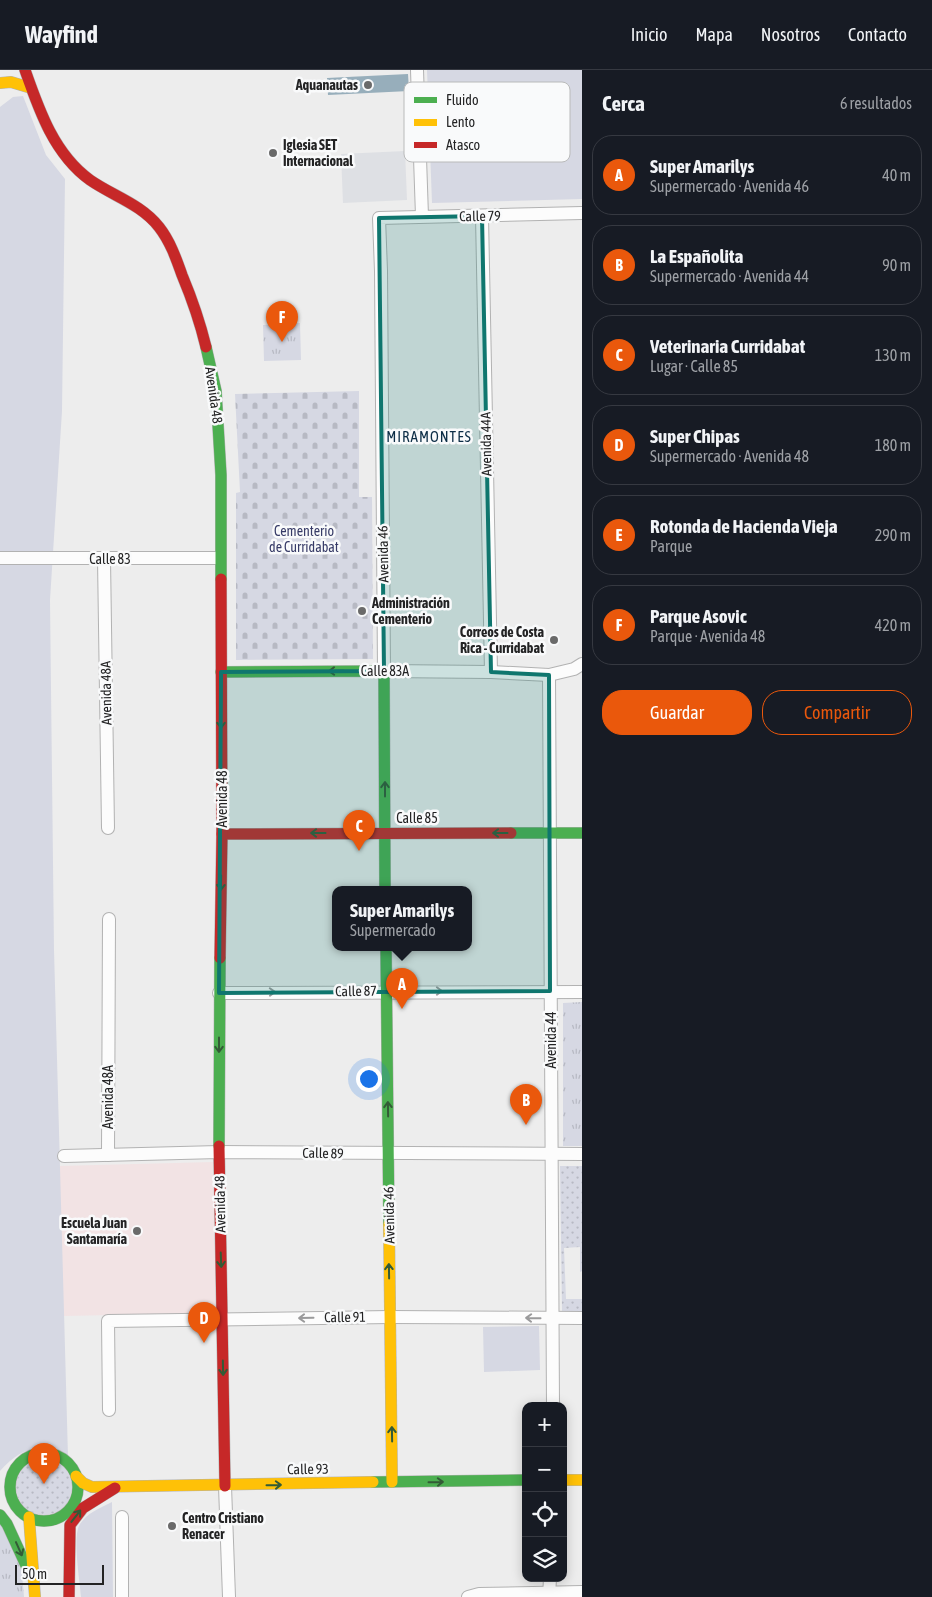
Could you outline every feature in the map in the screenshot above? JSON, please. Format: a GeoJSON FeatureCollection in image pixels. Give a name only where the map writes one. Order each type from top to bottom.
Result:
{"type":"FeatureCollection","features":[{"type":"Feature","properties":{"kind":"main road"},"geometry":{"type":"LineString","coordinates":[[0,74],[1,70]]}},
{"type":"Feature","properties":{"kind":"main road"},"geometry":{"type":"LineString","coordinates":[[0,82],[9,70]]}},
{"type":"Feature","properties":{"kind":"main road","name":"Avenida 48"},"geometry":{"type":"LineString","coordinates":[[25,70],[41,114],[71,164],[89,179],[111,193],[139,207],[159,227],[173,250],[199,318],[216,391],[221,475],[222,834],[219,1152],[225,1486]]}},
{"type":"Feature","properties":{"kind":"main road"},"geometry":{"type":"LineString","coordinates":[[0,82],[11,82],[32,88]]}},
{"type":"Feature","properties":{"kind":"main road","name":"Calle 83A"},"geometry":{"type":"LineString","coordinates":[[221,672],[384,671]]}},
{"type":"Feature","properties":{"kind":"main road","name":"Avenida 46"},"geometry":{"type":"LineString","coordinates":[[384,671],[385,886]]}},
{"type":"Feature","properties":{"kind":"main road","name":"Calle 85"},"geometry":{"type":"LineString","coordinates":[[222,834],[582,833]]}},
{"type":"Feature","properties":{"kind":"main road","name":"Avenida 46"},"geometry":{"type":"LineString","coordinates":[[386,951],[392,1482]]}},
{"type":"Feature","properties":{"kind":"main road"},"geometry":{"type":"LineString","coordinates":[[18,1508],[12,1498],[10,1487],[12,1476],[17,1466],[31,1455],[49,1454],[66,1461],[83,1484],[92,1487]]}},
{"type":"Feature","properties":{"kind":"main road"},"geometry":{"type":"LineString","coordinates":[[0,1468],[17,1466]]}},
{"type":"Feature","properties":{"kind":"main road"},"geometry":{"type":"LineString","coordinates":[[75,1499],[77,1488],[76,1476]]}},
{"type":"Feature","properties":{"kind":"main road","name":"Calle 93"},"geometry":{"type":"LineString","coordinates":[[92,1487],[522,1480]]}},
{"type":"Feature","properties":{"kind":"main road"},"geometry":{"type":"LineString","coordinates":[[567,1480],[582,1480]]}},
{"type":"Feature","properties":{"kind":"main road"},"geometry":{"type":"LineString","coordinates":[[0,1500],[18,1508],[29,1517],[39,1520],[50,1520],[60,1516],[69,1509],[82,1492],[92,1487]]}},
{"type":"Feature","properties":{"kind":"main road"},"geometry":{"type":"LineString","coordinates":[[67,1597],[70,1525],[82,1508],[99,1496],[117,1487]]}},
{"type":"Feature","properties":{"kind":"main road"},"geometry":{"type":"LineString","coordinates":[[0,1515],[7,1524],[35,1591]]}},
{"type":"Feature","properties":{"kind":"main road"},"geometry":{"type":"LineString","coordinates":[[60,1516],[67,1597]]}},
{"type":"Feature","properties":{"kind":"main road"},"geometry":{"type":"LineString","coordinates":[[29,1517],[35,1591]]}},
{"type":"Feature","properties":{"kind":"street"},"geometry":{"type":"LineString","coordinates":[[420,162],[422,216]]}},
{"type":"Feature","properties":{"kind":"street","name":"Calle 79"},"geometry":{"type":"LineString","coordinates":[[379,218],[582,213]]}},
{"type":"Feature","properties":{"kind":"street","name":"Avenida 44A"},"geometry":{"type":"LineString","coordinates":[[482,216],[490,672]]}},
{"type":"Feature","properties":{"kind":"street","name":"Avenida 46"},"geometry":{"type":"LineString","coordinates":[[379,218],[384,671]]}},
{"type":"Feature","properties":{"kind":"street","name":"Calle 83"},"geometry":{"type":"LineString","coordinates":[[0,558],[220,558]]}},
{"type":"Feature","properties":{"kind":"street","name":"Avenida 48A"},"geometry":{"type":"LineString","coordinates":[[104,559],[108,828]]}},
{"type":"Feature","properties":{"kind":"street","name":"Calle 83A"},"geometry":{"type":"LineString","coordinates":[[384,671],[490,672],[549,675],[574,669],[582,664]]}},
{"type":"Feature","properties":{"kind":"street","name":"Avenida 44"},"geometry":{"type":"LineString","coordinates":[[549,675],[553,1402]]}},
{"type":"Feature","properties":{"kind":"street","name":"Avenida 48A"},"geometry":{"type":"LineString","coordinates":[[108,1155],[109,919]]}},
{"type":"Feature","properties":{"kind":"street","name":"Calle 87"},"geometry":{"type":"LineString","coordinates":[[219,993],[386,991],[582,992]]}},
{"type":"Feature","properties":{"kind":"street","name":"Calle 89"},"geometry":{"type":"LineString","coordinates":[[64,1156],[219,1152],[582,1154]]}},
{"type":"Feature","properties":{"kind":"street","name":"Calle 91"},"geometry":{"type":"LineString","coordinates":[[109,1410],[108,1321],[390,1317],[582,1318]]}},
{"type":"Feature","properties":{"kind":"street","name":"Avenida 48"},"geometry":{"type":"LineString","coordinates":[[225,1486],[229,1597]]}},
{"type":"Feature","properties":{"kind":"street"},"geometry":{"type":"LineString","coordinates":[[122,1517],[122,1597]]}},
{"type":"Feature","properties":{"kind":"street"},"geometry":{"type":"LineString","coordinates":[[468,1597],[479,1594],[582,1592]]}},
{"type":"Feature","properties":{"kind":"highlighted area"},"geometry":{"type":"Polygon","coordinates":[[[482,216],[491,672],[549,675],[550,991],[219,993],[221,672],[384,671],[379,218],[482,216]]]}},
{"type":"Feature","properties":{"kind":"shaded area"},"geometry":{"type":"Polygon","coordinates":[[[404,151],[407,200],[343,203],[341,154],[404,151]]]}},
{"type":"Feature","properties":{"kind":"shaded area","name":"Escuela Juan Santamaría"},"geometry":{"type":"Polygon","coordinates":[[[213,1162],[216,1313],[63,1316],[58,1166],[213,1162]]]}},
{"type":"Feature","properties":{"kind":"green space"},"geometry":{"type":"Polygon","coordinates":[[[427,70],[582,70],[582,199],[432,203],[430,162],[570,162],[570,82],[427,82],[427,70]]]}},
{"type":"Feature","properties":{"kind":"green space"},"geometry":{"type":"Polygon","coordinates":[[[23,96],[46,155],[65,179],[62,411],[50,600],[54,950],[68,1457],[50,1448],[32,1449],[15,1457],[0,1471],[0,107],[13,97],[23,96]]]}},
{"type":"Feature","properties":{"kind":"green space"},"geometry":{"type":"Polygon","coordinates":[[[300,323],[301,360],[264,361],[263,325],[300,323]]]}},
{"type":"Feature","properties":{"kind":"green space","name":"Cementerio de Curridabat"},"geometry":{"type":"Polygon","coordinates":[[[359,391],[359,497],[372,497],[373,659],[236,660],[236,493],[240,492],[235,394],[359,391]]]}},
{"type":"Feature","properties":{"kind":"green space"},"geometry":{"type":"Polygon","coordinates":[[[582,1002],[582,1146],[563,1146],[563,1003],[582,1002]]]}},
{"type":"Feature","properties":{"kind":"green space"},"geometry":{"type":"Polygon","coordinates":[[[560,1166],[582,1166],[582,1271],[580,1272],[580,1247],[564,1248],[566,1299],[582,1299],[582,1311],[562,1311],[560,1166]]]}},
{"type":"Feature","properties":{"kind":"green space"},"geometry":{"type":"Polygon","coordinates":[[[539,1326],[540,1370],[484,1372],[483,1327],[539,1326]]]}},
{"type":"Feature","properties":{"kind":"green space"},"geometry":{"type":"Polygon","coordinates":[[[38,1459],[50,1459],[64,1467],[72,1481],[70,1498],[64,1507],[50,1515],[38,1515],[28,1510],[21,1503],[16,1493],[16,1481],[21,1471],[28,1464],[38,1459]]]}},
{"type":"Feature","properties":{"kind":"green space"},"geometry":{"type":"Polygon","coordinates":[[[112,1502],[113,1597],[81,1597],[77,1559],[78,1530],[86,1517],[112,1502]]]}},
{"type":"Feature","properties":{"kind":"green space"},"geometry":{"type":"Polygon","coordinates":[[[0,1516],[20,1549],[24,1597],[0,1597],[0,1516]]]}},
{"type":"Feature","properties":{"kind":"water","name":"Aquanautas"},"geometry":{"type":"Polygon","coordinates":[[[408,74],[408,82],[404,82],[404,91],[328,95],[327,78],[408,74]]]}},
{"type":"Feature","properties":{"kind":"traffic: fast"},"geometry":{"type":"LineString","coordinates":[[206,347],[216,391],[221,475],[221,579]]}},
{"type":"Feature","properties":{"kind":"traffic: fast"},"geometry":{"type":"LineString","coordinates":[[221,672],[384,671],[385,886]]}},
{"type":"Feature","properties":{"kind":"traffic: fast"},"geometry":{"type":"LineString","coordinates":[[511,833],[582,833]]}},
{"type":"Feature","properties":{"kind":"traffic: fast"},"geometry":{"type":"LineString","coordinates":[[386,951],[389,1224]]}},
{"type":"Feature","properties":{"kind":"traffic: fast"},"geometry":{"type":"LineString","coordinates":[[219,1146],[220,958]]}},
{"type":"Feature","properties":{"kind":"traffic: fast"},"geometry":{"type":"LineString","coordinates":[[44,1453],[57,1456],[68,1463],[75,1474],[78,1487],[75,1500],[68,1511],[57,1518],[44,1521],[31,1518],[20,1511],[13,1500],[10,1487],[13,1474],[20,1463],[31,1456],[44,1453]]}},
{"type":"Feature","properties":{"kind":"traffic: fast"},"geometry":{"type":"LineString","coordinates":[[373,1482],[522,1480]]}},
{"type":"Feature","properties":{"kind":"traffic: fast"},"geometry":{"type":"LineString","coordinates":[[0,1515],[7,1524],[29,1572]]}},
{"type":"Feature","properties":{"kind":"traffic: slow"},"geometry":{"type":"LineString","coordinates":[[0,83],[11,82],[31,88]]}},
{"type":"Feature","properties":{"kind":"traffic: slow"},"geometry":{"type":"LineString","coordinates":[[389,1224],[392,1482]]}},
{"type":"Feature","properties":{"kind":"traffic: slow"},"geometry":{"type":"LineString","coordinates":[[76,1476],[83,1483],[92,1487],[373,1482]]}},
{"type":"Feature","properties":{"kind":"traffic: slow"},"geometry":{"type":"LineString","coordinates":[[567,1480],[582,1480]]}},
{"type":"Feature","properties":{"kind":"traffic: slow"},"geometry":{"type":"LineString","coordinates":[[29,1517],[35,1597]]}},
{"type":"Feature","properties":{"kind":"traffic: jam"},"geometry":{"type":"LineString","coordinates":[[25,70],[49,130],[57,144],[77,169],[99,186],[144,212],[163,232],[189,293],[206,347]]}},
{"type":"Feature","properties":{"kind":"traffic: jam"},"geometry":{"type":"LineString","coordinates":[[220,958],[222,834],[221,579]]}},
{"type":"Feature","properties":{"kind":"traffic: jam"},"geometry":{"type":"LineString","coordinates":[[222,834],[511,833]]}},
{"type":"Feature","properties":{"kind":"traffic: jam"},"geometry":{"type":"LineString","coordinates":[[219,1146],[225,1486]]}},
{"type":"Feature","properties":{"kind":"traffic: jam"},"geometry":{"type":"LineString","coordinates":[[69,1597],[70,1525],[83,1508],[115,1488]]}},
{"type":"Feature","properties":{"kind":"place","name":"Aquanautas"},"geometry":{"type":"Point","coordinates":[368,85]}},
{"type":"Feature","properties":{"kind":"place","name":"Iglesia SET Internacional"},"geometry":{"type":"Point","coordinates":[273,153]}},
{"type":"Feature","properties":{"kind":"place","name":"Parque Asovic"},"geometry":{"type":"Point","coordinates":[282,342]}},
{"type":"Feature","properties":{"kind":"place","name":"Administración Cementerio"},"geometry":{"type":"Point","coordinates":[362,611]}},
{"type":"Feature","properties":{"kind":"place","name":"Correos de Costa Rica - Curridabat"},"geometry":{"type":"Point","coordinates":[554,640]}},
{"type":"Feature","properties":{"kind":"place","name":"Veterinaria Curridabat"},"geometry":{"type":"Point","coordinates":[359,851]}},
{"type":"Feature","properties":{"kind":"place","name":"Super Amarilys"},"geometry":{"type":"Point","coordinates":[402,1009]}},
{"type":"Feature","properties":{"kind":"place","name":"La Españolita"},"geometry":{"type":"Point","coordinates":[526,1125]}},
{"type":"Feature","properties":{"kind":"place","name":"Escuela Juan Santamaría"},"geometry":{"type":"Point","coordinates":[137,1231]}},
{"type":"Feature","properties":{"kind":"place","name":"Super Chipas"},"geometry":{"type":"Point","coordinates":[204,1343]}},
{"type":"Feature","properties":{"kind":"place","name":"Rotonda de Hacienda Vieja"},"geometry":{"type":"Point","coordinates":[44,1484]}},
{"type":"Feature","properties":{"kind":"place","name":"Centro Cristiano Renacer"},"geometry":{"type":"Point","coordinates":[172,1526]}},
{"type":"Feature","properties":{"kind":"district","name":"MIRAMONTES"},"geometry":{"type":"Point","coordinates":[429,436]}}]}
